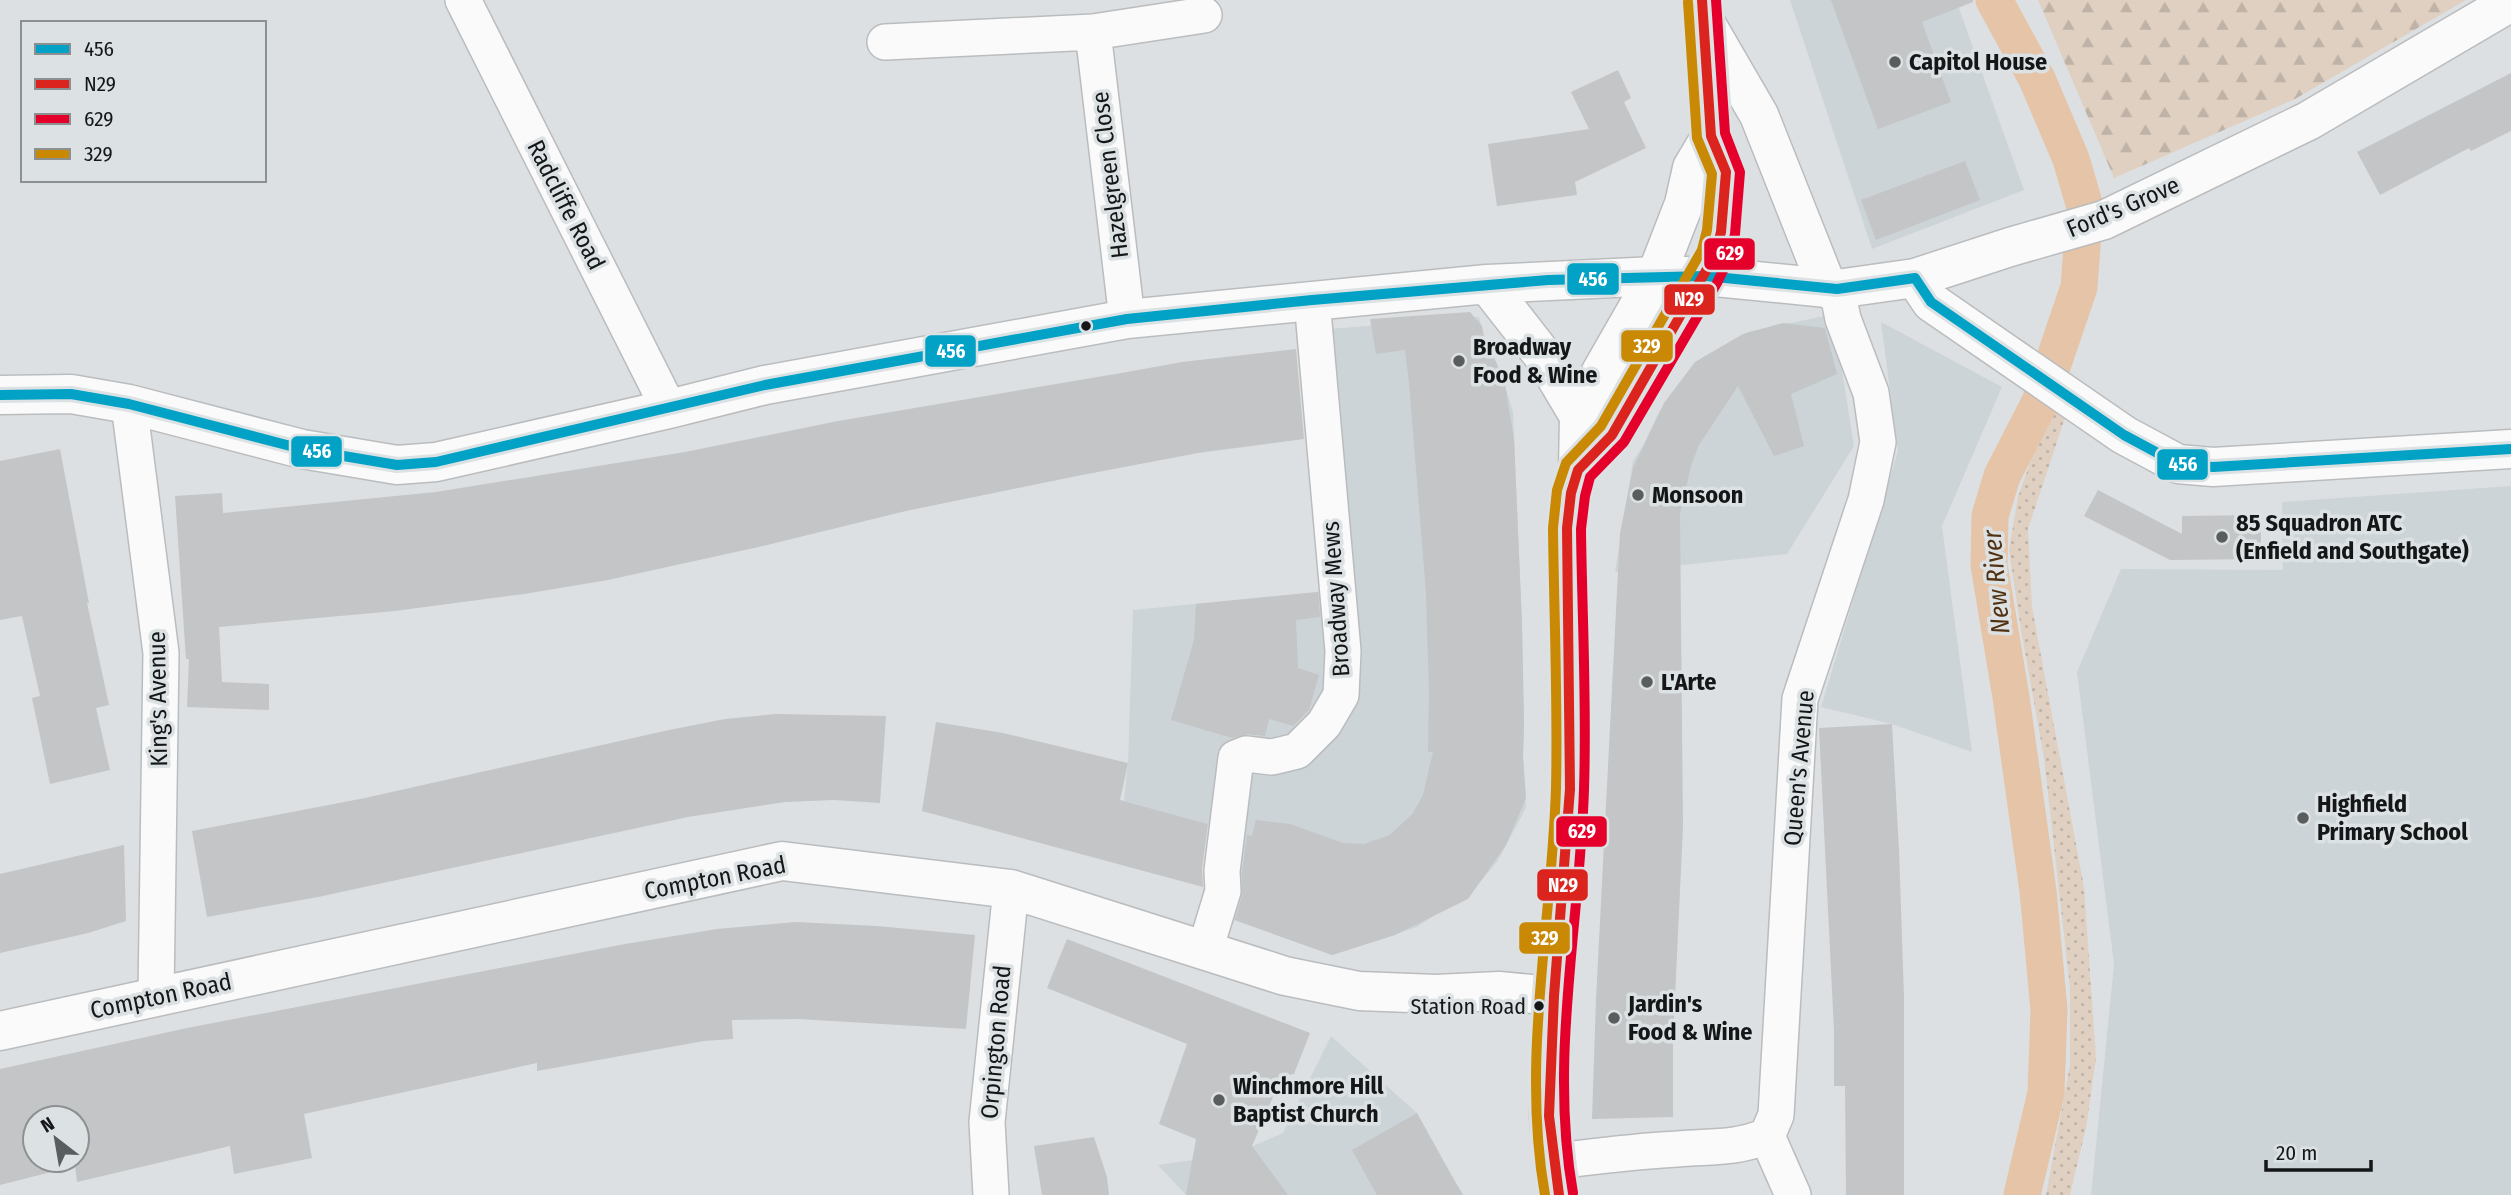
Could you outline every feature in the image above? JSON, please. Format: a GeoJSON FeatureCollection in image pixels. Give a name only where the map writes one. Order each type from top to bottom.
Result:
{"type":"FeatureCollection","features":[{"type":"Feature","properties":{"kind":"street","name":"Radcliffe Road"},"geometry":{"type":"LineString","coordinates":[[463,0],[669,409]]}},
{"type":"Feature","properties":{"kind":"street","name":"Ford's Grove"},"geometry":{"type":"LineString","coordinates":[[1656,276],[1705,276],[1832,289],[1915,278],[2010,247],[2062,234],[2104,220],[2308,121],[2511,2]]}},
{"type":"Feature","properties":{"kind":"street"},"geometry":{"type":"LineString","coordinates":[[1578,470],[1612,435],[1715,255],[1721,232],[1726,172],[1711,136],[1704,11]]}},
{"type":"Feature","properties":{"kind":"street"},"geometry":{"type":"LineString","coordinates":[[1704,11],[1759,115],[1832,289]]}},
{"type":"Feature","properties":{"kind":"street"},"geometry":{"type":"LineString","coordinates":[[885,42],[1093,32],[1204,15]]}},
{"type":"Feature","properties":{"kind":"street","name":"Hazelgreen Close"},"geometry":{"type":"LineString","coordinates":[[1093,32],[1127,318]]}},
{"type":"Feature","properties":{"kind":"street"},"geometry":{"type":"LineString","coordinates":[[1711,136],[1692,168],[1684,204],[1656,276],[1579,416],[1578,470],[1571,493],[1567,528],[1570,789],[1554,996],[1549,1116],[1556,1178],[1679,1148],[1718,1149],[1749,1144],[1767,1136],[1793,1195]]}},
{"type":"Feature","properties":{"kind":"street"},"geometry":{"type":"LineString","coordinates":[[0,395],[71,394],[129,404],[302,449],[397,465],[436,462],[765,385],[1127,318],[1487,284],[1656,276]]}},
{"type":"Feature","properties":{"kind":"street"},"geometry":{"type":"LineString","coordinates":[[1915,278],[1931,302],[2123,435],[2178,464],[2213,467],[2511,449]]}},
{"type":"Feature","properties":{"kind":"street"},"geometry":{"type":"LineString","coordinates":[[1487,284],[1538,349],[1579,416]]}},
{"type":"Feature","properties":{"kind":"street","name":"Queen's Avenue"},"geometry":{"type":"LineString","coordinates":[[1767,1136],[1776,1115],[1800,699],[1866,500],[1878,442],[1871,393],[1832,289]]}},
{"type":"Feature","properties":{"kind":"street","name":"Broadway Mews"},"geometry":{"type":"LineString","coordinates":[[1205,950],[1223,891],[1222,871],[1236,758],[1246,754],[1272,757],[1297,751],[1324,724],[1341,695],[1343,651],[1312,300]]}},
{"type":"Feature","properties":{"kind":"street","name":"King's Avenue"},"geometry":{"type":"LineString","coordinates":[[129,404],[161,653],[156,996]]}},
{"type":"Feature","properties":{"kind":"street","name":"Compton Road"},"geometry":{"type":"LineString","coordinates":[[0,1031],[782,861],[1010,889],[1285,976],[1359,990],[1436,994],[1499,991],[1554,996]]}},
{"type":"Feature","properties":{"kind":"street","name":"Orpington Road"},"geometry":{"type":"LineString","coordinates":[[991,1195],[987,1122],[1010,889]]}},
{"type":"Feature","properties":{"kind":"shaded area"},"geometry":{"type":"Polygon","coordinates":[[[1790,0],[1956,0],[2024,190],[1872,249],[1790,0]]]}},
{"type":"Feature","properties":{"kind":"shaded area"},"geometry":{"type":"Polygon","coordinates":[[[1833,314],[1854,446],[1787,554],[1615,572],[1633,461],[1657,416],[1679,385],[1702,358],[1748,332],[1833,314]]]}},
{"type":"Feature","properties":{"kind":"shaded area"},"geometry":{"type":"Polygon","coordinates":[[[1479,317],[1484,337],[1501,372],[1513,412],[1526,808],[1497,862],[1476,887],[1417,927],[1333,955],[1199,908],[1219,827],[1124,801],[1128,763],[1133,610],[1337,590],[1329,329],[1479,317]]]}},
{"type":"Feature","properties":{"kind":"shaded area"},"geometry":{"type":"Polygon","coordinates":[[[1881,322],[2002,387],[1942,526],[1972,752],[1892,724],[1821,707],[1898,451],[1881,322]]]}},
{"type":"Feature","properties":{"kind":"shaded area","name":"Highfield Primary School"},"geometry":{"type":"Polygon","coordinates":[[[2511,486],[2511,1195],[2091,1195],[2114,964],[2077,672],[2121,569],[2283,570],[2282,502],[2511,486]]]}},
{"type":"Feature","properties":{"kind":"shaded area"},"geometry":{"type":"Polygon","coordinates":[[[1331,1036],[1417,1113],[1463,1195],[1186,1195],[1158,1165],[1235,1154],[1283,1133],[1331,1036]]]}},
{"type":"Feature","properties":{"kind":"green space"},"geometry":{"type":"Polygon","coordinates":[[[2038,0],[2466,0],[2295,99],[2114,178],[2038,0]]]}},
{"type":"Feature","properties":{"kind":"green space"},"geometry":{"type":"Polygon","coordinates":[[[2050,406],[2067,412],[2028,529],[2032,607],[2084,887],[2096,1058],[2086,1128],[2070,1195],[2046,1195],[2070,1065],[2070,988],[2044,758],[2009,550],[2018,497],[2050,406]]]}},
{"type":"Feature","properties":{"kind":"building","name":"Capitol House"},"geometry":{"type":"Polygon","coordinates":[[[1831,0],[1973,0],[1922,22],[1951,102],[1878,129],[1831,0]]]}},
{"type":"Feature","properties":{"kind":"building"},"geometry":{"type":"Polygon","coordinates":[[[1618,70],[1631,98],[1624,102],[1646,148],[1575,182],[1577,195],[1497,206],[1488,144],[1589,129],[1571,92],[1618,70]]]}},
{"type":"Feature","properties":{"kind":"building"},"geometry":{"type":"Polygon","coordinates":[[[2511,73],[2511,131],[2471,151],[2469,148],[2380,195],[2357,152],[2511,73]]]}},
{"type":"Feature","properties":{"kind":"building"},"geometry":{"type":"Polygon","coordinates":[[[1965,161],[1980,200],[1876,240],[1861,200],[1965,161]]]}},
{"type":"Feature","properties":{"kind":"building"},"geometry":{"type":"Polygon","coordinates":[[[1470,312],[1482,326],[1484,337],[1504,379],[1514,439],[1526,798],[1506,845],[1468,899],[1395,935],[1332,955],[1235,920],[1242,896],[1247,835],[1252,836],[1256,820],[1290,824],[1343,843],[1364,844],[1390,835],[1413,813],[1423,795],[1433,752],[1428,752],[1426,593],[1409,383],[1405,350],[1376,354],[1370,319],[1470,312]]]}},
{"type":"Feature","properties":{"kind":"building"},"geometry":{"type":"Polygon","coordinates":[[[1783,323],[1825,328],[1837,374],[1791,394],[1804,446],[1774,456],[1738,386],[1699,445],[1691,466],[1680,514],[1683,827],[1673,1040],[1673,1117],[1592,1119],[1620,533],[1633,468],[1664,403],[1695,362],[1743,334],[1783,323]]]}},
{"type":"Feature","properties":{"kind":"building"},"geometry":{"type":"Polygon","coordinates":[[[1296,349],[1304,439],[1198,453],[1077,476],[906,511],[608,580],[395,611],[219,627],[222,682],[269,684],[269,710],[187,707],[189,659],[186,659],[175,496],[222,493],[223,513],[436,492],[685,452],[838,421],[1182,362],[1296,349]]]}},
{"type":"Feature","properties":{"kind":"building"},"geometry":{"type":"Polygon","coordinates":[[[60,449],[87,603],[109,705],[96,708],[110,770],[50,784],[32,698],[40,696],[22,616],[0,620],[0,461],[60,449]]]}},
{"type":"Feature","properties":{"kind":"building"},"geometry":{"type":"Polygon","coordinates":[[[2098,490],[2182,534],[2182,516],[2261,515],[2261,559],[2170,560],[2084,516],[2098,490]]]}},
{"type":"Feature","properties":{"kind":"building"},"geometry":{"type":"Polygon","coordinates":[[[1318,592],[1320,617],[1296,620],[1298,668],[1319,675],[1309,710],[1293,726],[1269,719],[1265,736],[1248,734],[1232,738],[1171,720],[1194,640],[1196,604],[1318,592]]]}},
{"type":"Feature","properties":{"kind":"building"},"geometry":{"type":"Polygon","coordinates":[[[776,714],[886,716],[880,803],[834,800],[785,802],[688,817],[318,897],[207,917],[192,831],[365,798],[669,730],[725,719],[776,714]]]}},
{"type":"Feature","properties":{"kind":"building"},"geometry":{"type":"Polygon","coordinates":[[[936,722],[1003,733],[1128,763],[1120,800],[1208,824],[1202,869],[1203,887],[922,811],[936,722]]]}},
{"type":"Feature","properties":{"kind":"building"},"geometry":{"type":"Polygon","coordinates":[[[1892,724],[1904,997],[1904,1195],[1846,1195],[1845,1086],[1834,1086],[1834,1031],[1819,728],[1892,724]]]}},
{"type":"Feature","properties":{"kind":"building"},"geometry":{"type":"Polygon","coordinates":[[[124,845],[126,921],[88,933],[0,953],[0,874],[124,845]]]}},
{"type":"Feature","properties":{"kind":"building"},"geometry":{"type":"Polygon","coordinates":[[[796,922],[975,935],[966,1029],[798,1019],[732,1020],[733,1039],[704,1041],[537,1071],[537,1063],[304,1114],[312,1158],[234,1174],[230,1146],[77,1182],[76,1174],[91,1174],[91,1104],[21,1104],[21,1174],[43,1174],[0,1185],[0,1069],[187,1028],[625,944],[717,929],[796,922]]]}},
{"type":"Feature","properties":{"kind":"building","name":"Winchmore Hill Baptist Church"},"geometry":{"type":"Polygon","coordinates":[[[1067,939],[1310,1033],[1294,1074],[1282,1076],[1252,1146],[1288,1195],[1186,1195],[1196,1139],[1159,1124],[1187,1044],[1047,988],[1067,939]]]}},
{"type":"Feature","properties":{"kind":"building"},"geometry":{"type":"Polygon","coordinates":[[[1417,1113],[1463,1195],[1377,1195],[1352,1150],[1417,1113]]]}},
{"type":"Feature","properties":{"kind":"building"},"geometry":{"type":"Polygon","coordinates":[[[1094,1137],[1107,1177],[1109,1195],[1042,1195],[1034,1146],[1094,1137]]]}},
{"type":"Feature","properties":{"kind":"waterway","name":"New River"},"geometry":{"type":"LineString","coordinates":[[1994,0],[2037,79],[2071,159],[2085,207],[2079,287],[2040,402],[2002,476],[1990,516],[1989,565],[2011,697],[2038,891],[2049,1010],[2046,1093],[2022,1195]]}},
{"type":"Feature","properties":{"kind":"transit line","name":"N29"},"geometry":{"type":"LineString","coordinates":[[1559,1195],[1549,1116],[1554,996],[1570,789],[1567,528],[1571,493],[1578,470],[1612,435],[1715,255],[1721,232],[1726,172],[1711,136],[1702,0]]}},
{"type":"Feature","properties":{"kind":"transit line","name":"629"},"geometry":{"type":"LineString","coordinates":[[1573,1193],[1566,1143],[1564,1092],[1568,991],[1585,757],[1581,529],[1590,477],[1624,442],[1717,283],[1728,260],[1735,234],[1740,172],[1725,133],[1716,0]]}},
{"type":"Feature","properties":{"kind":"transit line","name":"329"},"geometry":{"type":"LineString","coordinates":[[1545,1195],[1538,1144],[1536,1093],[1540,992],[1556,788],[1553,528],[1557,490],[1566,463],[1601,426],[1702,250],[1707,230],[1712,174],[1697,138],[1688,2]]}},
{"type":"Feature","properties":{"kind":"transit line","name":"456"},"geometry":{"type":"LineString","coordinates":[[0,395],[71,394],[129,404],[302,449],[397,465],[436,462],[765,385],[1127,319],[1548,280],[1705,276],[1837,289],[1915,278]]}},
{"type":"Feature","properties":{"kind":"transit line","name":"456"},"geometry":{"type":"LineString","coordinates":[[1915,278],[1931,302],[2124,435],[2178,464],[2213,467],[2511,449]]}},
{"type":"Feature","properties":{"kind":"place","name":"Capitol House"},"geometry":{"type":"Point","coordinates":[1895,62]}},
{"type":"Feature","properties":{"kind":"place","name":"Broadway Food & Wine"},"geometry":{"type":"Point","coordinates":[1459,361]}},
{"type":"Feature","properties":{"kind":"place","name":"Monsoon"},"geometry":{"type":"Point","coordinates":[1638,495]}},
{"type":"Feature","properties":{"kind":"place","name":"85 Squadron ATC (Enfield and Southgate)"},"geometry":{"type":"Point","coordinates":[2222,537]}},
{"type":"Feature","properties":{"kind":"place","name":"L'Arte"},"geometry":{"type":"Point","coordinates":[1647,682]}},
{"type":"Feature","properties":{"kind":"place","name":"Highfield Primary School"},"geometry":{"type":"Point","coordinates":[2303,818]}},
{"type":"Feature","properties":{"kind":"place","name":"Station Road"},"geometry":{"type":"Point","coordinates":[1539,1006]}},
{"type":"Feature","properties":{"kind":"place","name":"Jardin's Food & Wine"},"geometry":{"type":"Point","coordinates":[1614,1018]}},
{"type":"Feature","properties":{"kind":"place","name":"Winchmore Hill Baptist Church"},"geometry":{"type":"Point","coordinates":[1219,1100]}}]}
